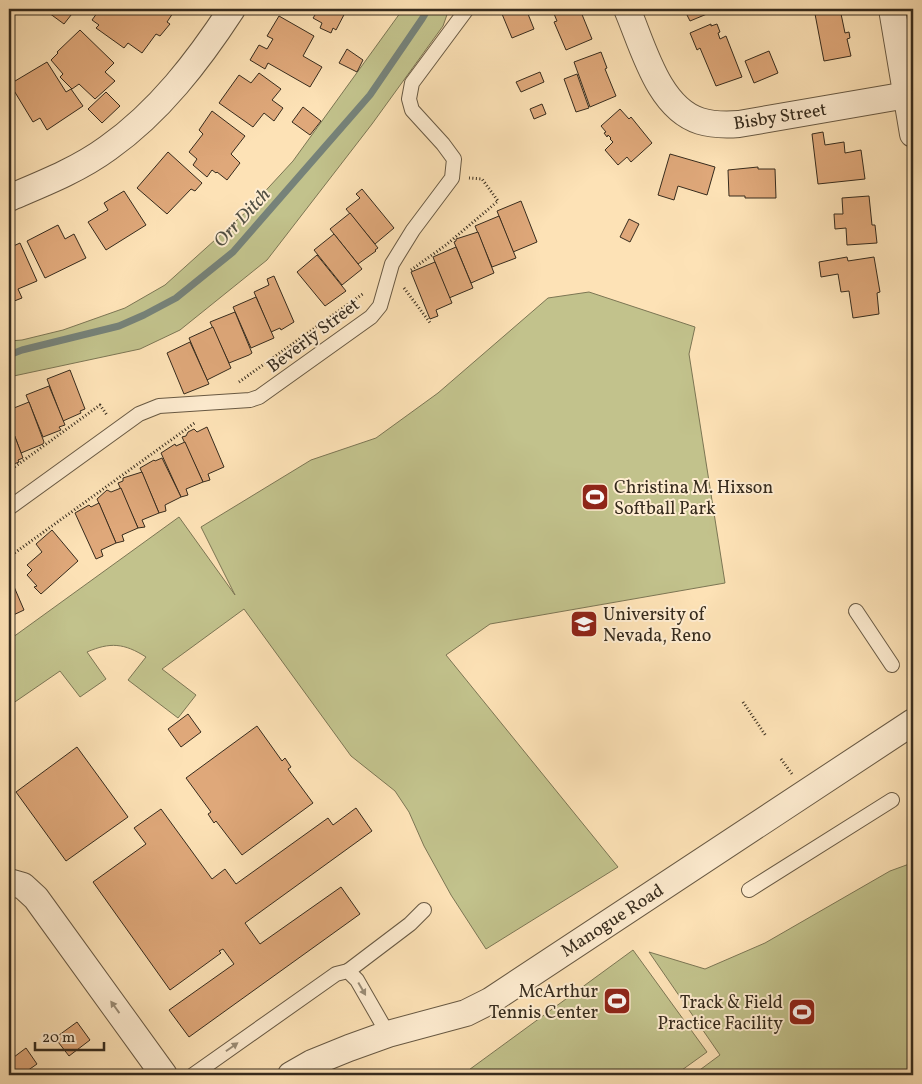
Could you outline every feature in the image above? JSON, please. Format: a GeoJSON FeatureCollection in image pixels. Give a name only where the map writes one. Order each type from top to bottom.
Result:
{"type":"FeatureCollection","features":[{"type":"Feature","properties":{"kind":"street"},"geometry":{"type":"LineString","coordinates":[[9,198],[73,170],[108,149],[145,117],[176,85],[211,41],[232,9]]}},
{"type":"Feature","properties":{"kind":"street","name":"Bisby Street"},"geometry":{"type":"LineString","coordinates":[[627,9],[662,91],[680,110],[700,121],[721,125],[739,124],[907,95]]}},
{"type":"Feature","properties":{"kind":"street"},"geometry":{"type":"LineString","coordinates":[[892,9],[913,134]]}},
{"type":"Feature","properties":{"kind":"street","name":"Manogue Road"},"geometry":{"type":"LineString","coordinates":[[291,1075],[312,1063],[388,1034],[466,1013],[490,1001],[913,722]]}},
{"type":"Feature","properties":{"kind":"street"},"geometry":{"type":"LineString","coordinates":[[9,882],[23,886],[36,898],[164,1075]]}},
{"type":"Feature","properties":{"kind":"lane"},"geometry":{"type":"LineString","coordinates":[[452,178],[454,159],[444,144],[412,110],[409,98],[412,83],[467,9]]}},
{"type":"Feature","properties":{"kind":"lane","name":"Beverly Street"},"geometry":{"type":"LineString","coordinates":[[9,508],[139,414],[159,406],[260,398],[371,317],[380,306],[392,264],[413,230],[452,178]]}},
{"type":"Feature","properties":{"kind":"lane"},"geometry":{"type":"LineString","coordinates":[[856,611],[892,665]]}},
{"type":"Feature","properties":{"kind":"lane"},"geometry":{"type":"LineString","coordinates":[[749,890],[892,800]]}},
{"type":"Feature","properties":{"kind":"lane"},"geometry":{"type":"LineString","coordinates":[[193,1075],[336,974],[348,971],[410,924],[424,910]]}},
{"type":"Feature","properties":{"kind":"lane"},"geometry":{"type":"LineString","coordinates":[[348,971],[357,980],[388,1034]]}},
{"type":"Feature","properties":{"kind":"path"},"geometry":{"type":"LineString","coordinates":[[407,273],[446,245],[498,201],[482,179],[452,178]]}},
{"type":"Feature","properties":{"kind":"path"},"geometry":{"type":"LineString","coordinates":[[404,287],[430,324]]}},
{"type":"Feature","properties":{"kind":"path"},"geometry":{"type":"LineString","coordinates":[[234,386],[369,290]]}},
{"type":"Feature","properties":{"kind":"path"},"geometry":{"type":"LineString","coordinates":[[9,557],[222,402]]}},
{"type":"Feature","properties":{"kind":"path"},"geometry":{"type":"LineString","coordinates":[[9,472],[100,406],[117,429]]}},
{"type":"Feature","properties":{"kind":"path"},"geometry":{"type":"LineString","coordinates":[[743,702],[766,736]]}},
{"type":"Feature","properties":{"kind":"path"},"geometry":{"type":"LineString","coordinates":[[781,759],[796,781]]}},
{"type":"Feature","properties":{"kind":"green space"},"geometry":{"type":"Polygon","coordinates":[[[403,9],[449,9],[443,26],[372,124],[267,260],[180,330],[140,349],[9,377],[9,341],[22,340],[63,330],[125,308],[165,285],[246,212],[293,161],[403,9]]]}},
{"type":"Feature","properties":{"kind":"green space"},"geometry":{"type":"Polygon","coordinates":[[[589,292],[695,327],[689,354],[725,583],[490,624],[446,655],[618,867],[486,949],[451,895],[424,846],[409,812],[395,791],[351,756],[244,609],[162,669],[196,695],[178,718],[128,680],[146,657],[131,649],[110,645],[87,652],[106,679],[80,697],[60,671],[9,706],[9,640],[179,517],[235,595],[201,527],[311,460],[376,438],[438,393],[548,298],[589,292]]]}},
{"type":"Feature","properties":{"kind":"green space","name":"Track & Field Practice Facility"},"geometry":{"type":"Polygon","coordinates":[[[912,863],[913,1075],[693,1075],[720,1055],[649,952],[705,969],[765,943],[890,871],[912,863]]]}},
{"type":"Feature","properties":{"kind":"green space","name":"McArthur Tennis Center"},"geometry":{"type":"Polygon","coordinates":[[[633,950],[707,1052],[675,1075],[462,1075],[633,950]]]}},
{"type":"Feature","properties":{"kind":"building"},"geometry":{"type":"Polygon","coordinates":[[[52,9],[75,10],[64,24],[49,13],[52,9]]]}},
{"type":"Feature","properties":{"kind":"building"},"geometry":{"type":"Polygon","coordinates":[[[100,9],[168,9],[173,13],[167,22],[170,24],[160,36],[156,34],[142,53],[128,43],[124,48],[96,28],[99,25],[92,20],[100,9]]]}},
{"type":"Feature","properties":{"kind":"building"},"geometry":{"type":"Polygon","coordinates":[[[319,9],[347,9],[336,30],[333,28],[331,33],[320,28],[322,23],[313,18],[319,9]]]}},
{"type":"Feature","properties":{"kind":"building"},"geometry":{"type":"Polygon","coordinates":[[[516,9],[526,9],[534,29],[512,38],[502,14],[516,9]]]}},
{"type":"Feature","properties":{"kind":"building"},"geometry":{"type":"Polygon","coordinates":[[[552,9],[583,9],[584,11],[581,12],[592,39],[566,50],[554,22],[557,21],[552,9]]]}},
{"type":"Feature","properties":{"kind":"building"},"geometry":{"type":"Polygon","coordinates":[[[684,9],[719,9],[690,21],[684,9]]]}},
{"type":"Feature","properties":{"kind":"building"},"geometry":{"type":"Polygon","coordinates":[[[840,9],[845,33],[849,32],[850,38],[847,39],[851,56],[824,61],[815,14],[840,9]]]}},
{"type":"Feature","properties":{"kind":"building"},"geometry":{"type":"Polygon","coordinates":[[[279,16],[314,36],[303,56],[322,67],[310,87],[268,63],[265,69],[250,60],[259,45],[267,49],[273,39],[267,36],[279,16]]]}},
{"type":"Feature","properties":{"kind":"building"},"geometry":{"type":"Polygon","coordinates":[[[711,24],[711,26],[717,24],[720,39],[726,36],[742,77],[716,86],[700,48],[697,50],[690,33],[711,24]]]}},
{"type":"Feature","properties":{"kind":"building"},"geometry":{"type":"Polygon","coordinates":[[[80,30],[114,63],[105,72],[115,81],[95,99],[79,84],[72,89],[60,77],[63,74],[51,60],[80,30]]]}},
{"type":"Feature","properties":{"kind":"building"},"geometry":{"type":"Polygon","coordinates":[[[347,49],[363,60],[357,72],[339,63],[347,49]]]}},
{"type":"Feature","properties":{"kind":"building"},"geometry":{"type":"Polygon","coordinates":[[[769,51],[778,73],[754,83],[745,61],[769,51]]]}},
{"type":"Feature","properties":{"kind":"building"},"geometry":{"type":"Polygon","coordinates":[[[601,52],[607,68],[605,69],[616,96],[590,107],[574,62],[601,52]]]}},
{"type":"Feature","properties":{"kind":"building"},"geometry":{"type":"Polygon","coordinates":[[[47,62],[66,92],[71,89],[83,106],[47,130],[40,118],[33,122],[10,84],[47,62]]]}},
{"type":"Feature","properties":{"kind":"building"},"geometry":{"type":"Polygon","coordinates":[[[540,72],[544,82],[521,92],[516,82],[540,72]]]}},
{"type":"Feature","properties":{"kind":"building"},"geometry":{"type":"Polygon","coordinates":[[[259,73],[281,89],[272,100],[283,108],[274,121],[264,113],[253,127],[219,103],[239,75],[251,83],[259,73]]]}},
{"type":"Feature","properties":{"kind":"building"},"geometry":{"type":"Polygon","coordinates":[[[577,74],[589,108],[576,112],[564,79],[577,74]]]}},
{"type":"Feature","properties":{"kind":"building"},"geometry":{"type":"Polygon","coordinates":[[[106,92],[120,106],[102,123],[88,109],[106,92]]]}},
{"type":"Feature","properties":{"kind":"building"},"geometry":{"type":"Polygon","coordinates":[[[542,104],[546,114],[534,119],[530,109],[542,104]]]}},
{"type":"Feature","properties":{"kind":"building"},"geometry":{"type":"Polygon","coordinates":[[[303,107],[321,121],[310,135],[292,122],[303,107]]]}},
{"type":"Feature","properties":{"kind":"building"},"geometry":{"type":"Polygon","coordinates":[[[620,109],[629,119],[631,117],[652,143],[631,162],[627,157],[618,165],[605,150],[613,142],[604,133],[606,132],[601,126],[620,109]]]}},
{"type":"Feature","properties":{"kind":"building"},"geometry":{"type":"Polygon","coordinates":[[[212,111],[245,136],[231,154],[240,163],[227,180],[212,170],[207,177],[193,165],[197,159],[189,152],[203,134],[199,130],[212,111]]]}},
{"type":"Feature","properties":{"kind":"building"},"geometry":{"type":"Polygon","coordinates":[[[823,132],[825,145],[844,142],[845,153],[861,150],[865,179],[818,184],[812,134],[823,132]]]}},
{"type":"Feature","properties":{"kind":"building"},"geometry":{"type":"Polygon","coordinates":[[[168,152],[202,183],[195,191],[191,189],[167,214],[137,188],[168,152]]]}},
{"type":"Feature","properties":{"kind":"building"},"geometry":{"type":"Polygon","coordinates":[[[670,154],[715,167],[707,195],[678,186],[674,200],[658,195],[670,154]]]}},
{"type":"Feature","properties":{"kind":"building"},"geometry":{"type":"Polygon","coordinates":[[[758,167],[758,169],[775,169],[776,198],[729,196],[728,170],[758,167]]]}},
{"type":"Feature","properties":{"kind":"building"},"geometry":{"type":"Polygon","coordinates":[[[362,189],[394,228],[375,244],[346,209],[360,198],[356,194],[362,189]]]}},
{"type":"Feature","properties":{"kind":"building"},"geometry":{"type":"Polygon","coordinates":[[[124,191],[146,225],[106,250],[88,222],[108,210],[104,203],[124,191]]]}},
{"type":"Feature","properties":{"kind":"building"},"geometry":{"type":"Polygon","coordinates":[[[869,196],[872,225],[875,225],[877,243],[847,245],[846,228],[835,229],[834,214],[843,214],[842,198],[869,196]]]}},
{"type":"Feature","properties":{"kind":"building"},"geometry":{"type":"Polygon","coordinates":[[[521,201],[537,242],[513,252],[497,211],[521,201]]]}},
{"type":"Feature","properties":{"kind":"building"},"geometry":{"type":"Polygon","coordinates":[[[350,213],[378,248],[358,264],[330,229],[350,213]]]}},
{"type":"Feature","properties":{"kind":"building"},"geometry":{"type":"Polygon","coordinates":[[[499,216],[516,258],[492,267],[475,226],[499,216]]]}},
{"type":"Feature","properties":{"kind":"building"},"geometry":{"type":"Polygon","coordinates":[[[629,219],[639,224],[630,242],[620,237],[629,219]]]}},
{"type":"Feature","properties":{"kind":"building"},"geometry":{"type":"Polygon","coordinates":[[[58,225],[65,239],[74,234],[86,258],[45,278],[27,241],[58,225]]]}},
{"type":"Feature","properties":{"kind":"building"},"geometry":{"type":"Polygon","coordinates":[[[478,232],[494,273],[471,283],[454,242],[456,239],[478,232]]]}},
{"type":"Feature","properties":{"kind":"building"},"geometry":{"type":"Polygon","coordinates":[[[334,234],[362,269],[342,285],[314,250],[334,234]]]}},
{"type":"Feature","properties":{"kind":"building"},"geometry":{"type":"Polygon","coordinates":[[[20,243],[37,281],[18,289],[22,298],[9,303],[9,248],[20,243]]]}},
{"type":"Feature","properties":{"kind":"building"},"geometry":{"type":"Polygon","coordinates":[[[456,247],[473,288],[449,298],[433,257],[456,247]]]}},
{"type":"Feature","properties":{"kind":"building"},"geometry":{"type":"Polygon","coordinates":[[[317,255],[346,291],[325,306],[297,272],[317,255]]]}},
{"type":"Feature","properties":{"kind":"building"},"geometry":{"type":"Polygon","coordinates":[[[847,257],[848,261],[874,257],[880,292],[877,293],[879,314],[853,318],[849,291],[841,292],[838,274],[821,277],[819,262],[847,257]]]}},
{"type":"Feature","properties":{"kind":"building"},"geometry":{"type":"Polygon","coordinates":[[[435,262],[452,303],[436,310],[438,316],[430,319],[411,272],[435,262]]]}},
{"type":"Feature","properties":{"kind":"building"},"geometry":{"type":"Polygon","coordinates":[[[274,276],[294,322],[281,330],[280,328],[271,332],[254,292],[269,285],[267,279],[274,276]]]}},
{"type":"Feature","properties":{"kind":"building"},"geometry":{"type":"Polygon","coordinates":[[[256,297],[274,338],[251,348],[233,307],[256,297]]]}},
{"type":"Feature","properties":{"kind":"building"},"geometry":{"type":"Polygon","coordinates":[[[235,312],[252,353],[229,363],[210,322],[235,312]]]}},
{"type":"Feature","properties":{"kind":"building"},"geometry":{"type":"Polygon","coordinates":[[[213,327],[231,368],[207,380],[189,338],[213,327]]]}},
{"type":"Feature","properties":{"kind":"building"},"geometry":{"type":"Polygon","coordinates":[[[190,342],[209,384],[184,394],[167,353],[190,342]]]}},
{"type":"Feature","properties":{"kind":"building"},"geometry":{"type":"Polygon","coordinates":[[[70,370],[85,409],[80,411],[81,413],[63,421],[47,379],[70,370]]]}},
{"type":"Feature","properties":{"kind":"building"},"geometry":{"type":"Polygon","coordinates":[[[49,386],[65,425],[59,427],[61,430],[43,437],[26,395],[49,386]]]}},
{"type":"Feature","properties":{"kind":"building"},"geometry":{"type":"Polygon","coordinates":[[[29,402],[44,442],[21,453],[9,421],[9,410],[29,402]]]}},
{"type":"Feature","properties":{"kind":"building"},"geometry":{"type":"Polygon","coordinates":[[[9,421],[23,458],[9,466],[9,421]]]}},
{"type":"Feature","properties":{"kind":"building"},"geometry":{"type":"Polygon","coordinates":[[[207,427],[224,467],[208,474],[210,480],[203,482],[182,437],[194,429],[197,432],[207,427]]]}},
{"type":"Feature","properties":{"kind":"building"},"geometry":{"type":"Polygon","coordinates":[[[185,442],[203,482],[186,489],[188,495],[181,497],[161,453],[175,444],[176,446],[185,442]]]}},
{"type":"Feature","properties":{"kind":"building"},"geometry":{"type":"Polygon","coordinates":[[[162,458],[181,497],[165,505],[166,511],[159,513],[140,468],[162,458]]]}},
{"type":"Feature","properties":{"kind":"building"},"geometry":{"type":"Polygon","coordinates":[[[142,472],[159,513],[142,520],[145,527],[138,528],[118,483],[123,481],[123,478],[142,472]]]}},
{"type":"Feature","properties":{"kind":"building"},"geometry":{"type":"Polygon","coordinates":[[[121,488],[138,528],[122,535],[124,541],[116,543],[97,499],[107,490],[111,492],[121,488]]]}},
{"type":"Feature","properties":{"kind":"building"},"geometry":{"type":"Polygon","coordinates":[[[99,503],[116,543],[101,550],[103,556],[96,559],[75,513],[89,505],[91,507],[99,503]]]}},
{"type":"Feature","properties":{"kind":"building"},"geometry":{"type":"Polygon","coordinates":[[[52,530],[78,561],[41,594],[34,587],[37,586],[27,575],[32,570],[27,565],[42,552],[36,544],[52,530]]]}},
{"type":"Feature","properties":{"kind":"building"},"geometry":{"type":"Polygon","coordinates":[[[9,575],[24,610],[9,617],[9,575]]]}},
{"type":"Feature","properties":{"kind":"building"},"geometry":{"type":"Polygon","coordinates":[[[188,714],[201,732],[181,747],[168,729],[188,714]]]}},
{"type":"Feature","properties":{"kind":"building"},"geometry":{"type":"Polygon","coordinates":[[[257,726],[282,761],[285,758],[291,767],[288,769],[313,803],[242,855],[216,821],[214,823],[208,814],[211,812],[186,778],[257,726]]]}},
{"type":"Feature","properties":{"kind":"building"},"geometry":{"type":"Polygon","coordinates":[[[77,747],[128,817],[66,861],[16,792],[77,747]]]}},
{"type":"Feature","properties":{"kind":"building"},"geometry":{"type":"Polygon","coordinates":[[[356,808],[372,831],[245,923],[260,944],[341,887],[360,914],[189,1037],[169,1010],[234,964],[223,949],[219,951],[221,953],[170,990],[93,882],[146,844],[134,828],[161,809],[212,879],[225,869],[236,884],[328,818],[333,825],[356,808]]]}},
{"type":"Feature","properties":{"kind":"building"},"geometry":{"type":"Polygon","coordinates":[[[77,1022],[90,1040],[69,1056],[55,1038],[77,1022]]]}},
{"type":"Feature","properties":{"kind":"building"},"geometry":{"type":"Polygon","coordinates":[[[26,1048],[37,1064],[27,1071],[30,1075],[9,1075],[9,1059],[26,1048]]]}},
{"type":"Feature","properties":{"kind":"waterway","name":"Orr Ditch"},"geometry":{"type":"LineString","coordinates":[[9,355],[22,350],[119,326],[144,315],[176,298],[233,252],[370,95],[428,9]]}},
{"type":"Feature","properties":{"kind":"place","name":"Christina M. Hixson Softball Park"},"geometry":{"type":"Point","coordinates":[595,497]}},
{"type":"Feature","properties":{"kind":"place","name":"University of Nevada, Reno"},"geometry":{"type":"Point","coordinates":[584,624]}},
{"type":"Feature","properties":{"kind":"place","name":"McArthur Tennis Center"},"geometry":{"type":"Point","coordinates":[617,1001]}},
{"type":"Feature","properties":{"kind":"place","name":"Track & Field Practice Facility"},"geometry":{"type":"Point","coordinates":[802,1012]}}]}
